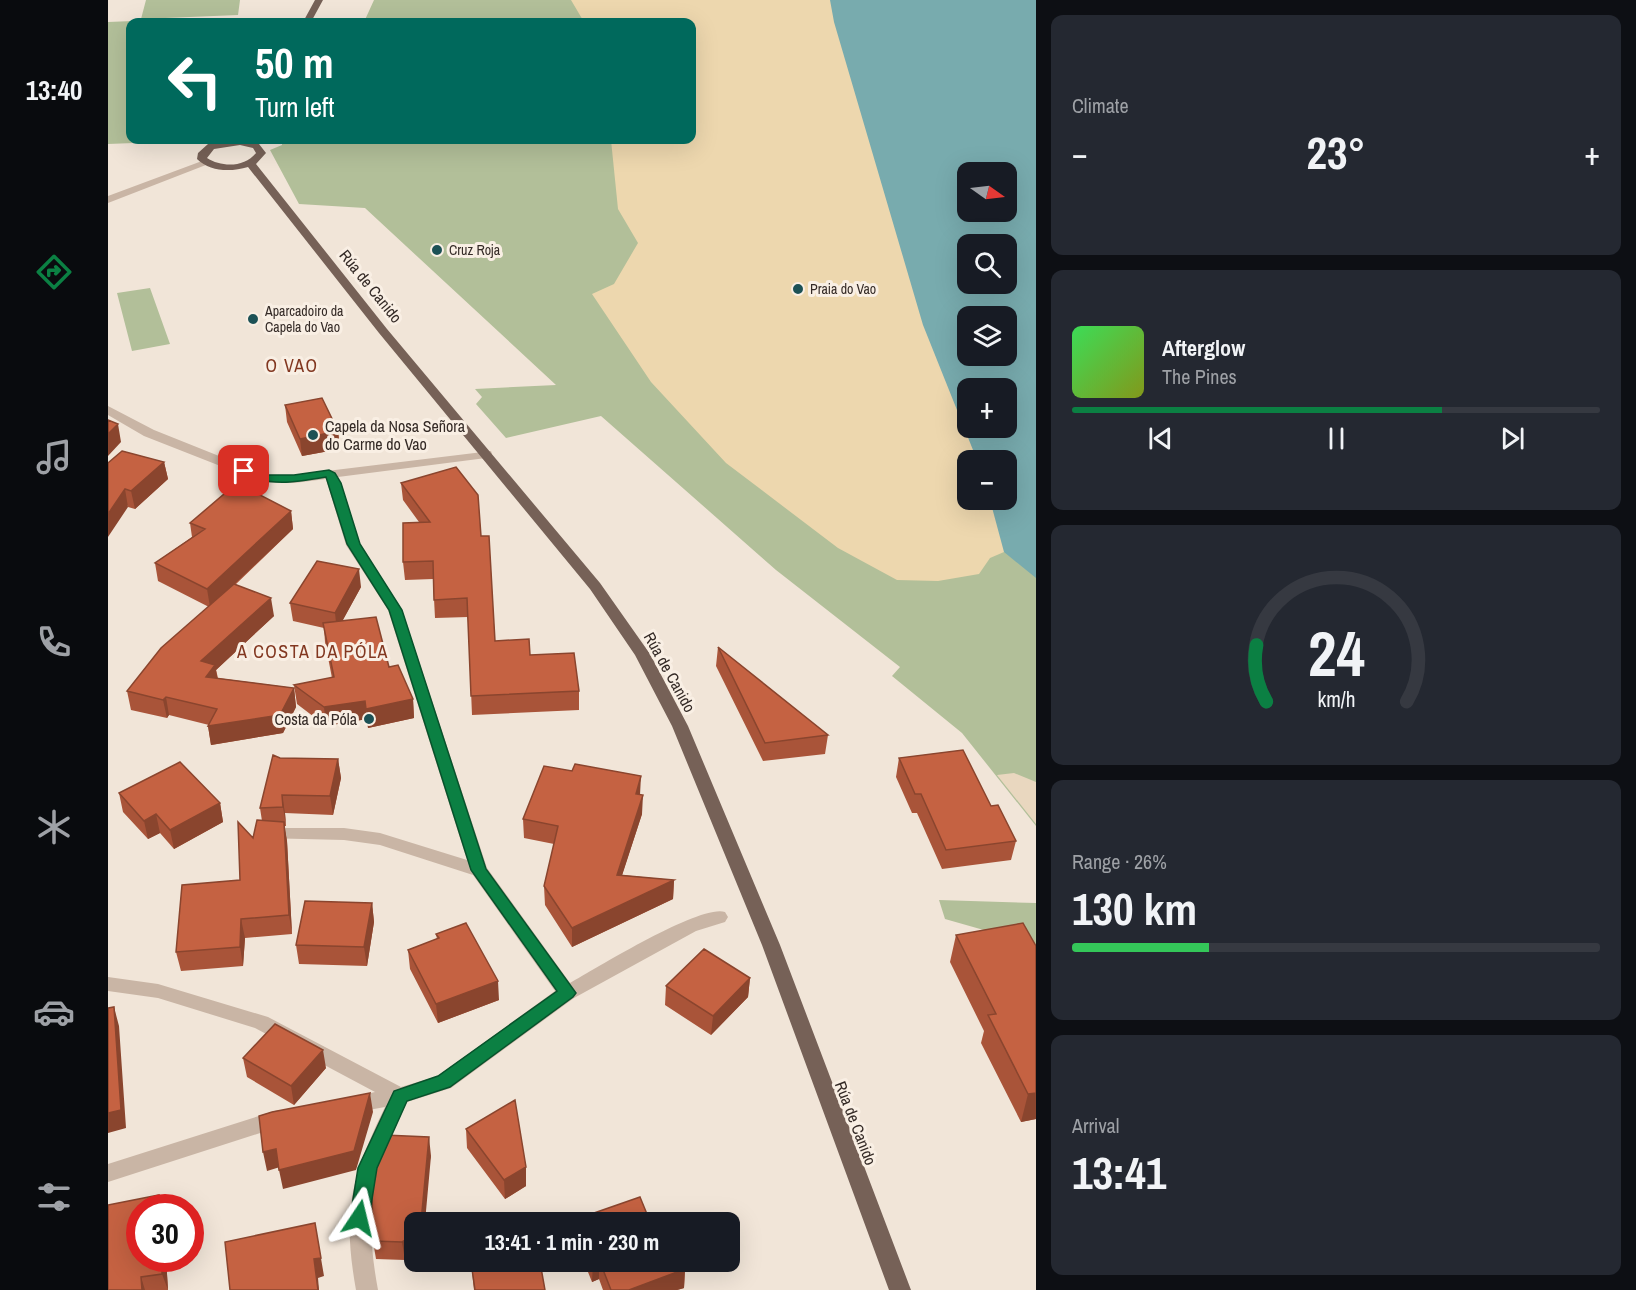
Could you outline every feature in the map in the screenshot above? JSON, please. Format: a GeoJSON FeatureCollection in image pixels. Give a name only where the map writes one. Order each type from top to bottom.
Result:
{"type":"FeatureCollection","features":[{"type":"Feature","properties":{"kind":"main road"},"geometry":{"type":"LineString","coordinates":[[309,18],[319,0]]}},
{"type":"Feature","properties":{"kind":"main road"},"geometry":{"type":"LineString","coordinates":[[220,144],[205,150],[201,155],[206,163],[232,167],[250,163],[260,156],[260,149],[250,144]]}},
{"type":"Feature","properties":{"kind":"main road","name":"Rúa de Canido"},"geometry":{"type":"LineString","coordinates":[[250,163],[383,331],[595,586],[642,654],[680,726],[771,945],[900,1290]]}},
{"type":"Feature","properties":{"kind":"street"},"geometry":{"type":"LineString","coordinates":[[108,200],[206,163]]}},
{"type":"Feature","properties":{"kind":"street"},"geometry":{"type":"LineString","coordinates":[[108,410],[149,433],[266,479],[294,479],[486,454]]}},
{"type":"Feature","properties":{"kind":"street"},"geometry":{"type":"LineString","coordinates":[[329,473],[335,483],[353,544],[395,610],[479,870],[567,993]]}},
{"type":"Feature","properties":{"kind":"street"},"geometry":{"type":"LineString","coordinates":[[268,834],[344,834],[380,839],[479,870]]}},
{"type":"Feature","properties":{"kind":"street"},"geometry":{"type":"LineString","coordinates":[[332,1109],[400,1096],[444,1082],[567,993],[690,926],[719,917]]}},
{"type":"Feature","properties":{"kind":"street"},"geometry":{"type":"LineString","coordinates":[[108,984],[158,991],[261,1022],[400,1096]]}},
{"type":"Feature","properties":{"kind":"street"},"geometry":{"type":"LineString","coordinates":[[367,1290],[362,1265],[360,1229],[362,1198],[368,1168],[400,1096]]}},
{"type":"Feature","properties":{"kind":"street"},"geometry":{"type":"LineString","coordinates":[[108,1173],[275,1120],[298,1115]]}},
{"type":"Feature","properties":{"kind":"green space"},"geometry":{"type":"Polygon","coordinates":[[[146,0],[240,0],[238,15],[141,18],[146,0]]]}},
{"type":"Feature","properties":{"kind":"green space"},"geometry":{"type":"Polygon","coordinates":[[[374,0],[959,0],[1012,162],[957,162],[957,222],[1017,222],[1017,177],[1036,235],[1036,826],[962,733],[892,676],[900,667],[776,570],[601,416],[506,438],[476,404],[482,397],[475,389],[556,385],[365,208],[299,204],[270,150],[282,144],[696,144],[696,18],[366,18],[374,0]]]}},
{"type":"Feature","properties":{"kind":"green space"},"geometry":{"type":"Polygon","coordinates":[[[126,21],[126,143],[108,144],[108,22],[126,21]]]}},
{"type":"Feature","properties":{"kind":"green space"},"geometry":{"type":"Polygon","coordinates":[[[150,288],[170,344],[132,351],[117,293],[150,288]]]}},
{"type":"Feature","properties":{"kind":"green space"},"geometry":{"type":"Polygon","coordinates":[[[939,900],[1036,903],[1036,945],[945,919],[939,900]]]}},
{"type":"Feature","properties":{"kind":"sand","name":"Praia do Vao"},"geometry":{"type":"Polygon","coordinates":[[[571,0],[934,0],[957,165],[957,222],[965,222],[967,234],[957,234],[957,294],[996,294],[1004,306],[957,306],[957,366],[1017,366],[1017,325],[1036,353],[1036,530],[1004,552],[990,558],[979,574],[938,581],[897,580],[838,548],[726,463],[651,382],[592,294],[614,284],[638,243],[618,209],[611,144],[696,144],[696,18],[582,18],[571,0]]]}},
{"type":"Feature","properties":{"kind":"shaded area"},"geometry":{"type":"Polygon","coordinates":[[[1014,773],[1036,782],[1036,824],[997,775],[1014,773]]]}},
{"type":"Feature","properties":{"kind":"water"},"geometry":{"type":"Polygon","coordinates":[[[830,0],[1036,0],[1036,578],[1004,552],[993,510],[1017,510],[1017,450],[973,450],[968,438],[1017,438],[1017,378],[957,378],[957,410],[923,325],[834,22],[830,0]]]}},
{"type":"Feature","properties":{"kind":"building"},"geometry":{"type":"Polygon","coordinates":[[[322,398],[338,431],[300,439],[285,405],[322,398]]]}},
{"type":"Feature","properties":{"kind":"building"},"geometry":{"type":"Polygon","coordinates":[[[108,420],[118,424],[108,434],[108,420]]]}},
{"type":"Feature","properties":{"kind":"building"},"geometry":{"type":"Polygon","coordinates":[[[122,451],[164,462],[131,491],[125,489],[108,514],[108,463],[122,451]]]}},
{"type":"Feature","properties":{"kind":"building"},"geometry":{"type":"Polygon","coordinates":[[[456,467],[478,495],[481,536],[489,536],[495,641],[529,639],[530,655],[574,653],[579,691],[471,696],[467,598],[434,600],[433,561],[403,562],[403,523],[430,522],[401,483],[456,467]]]}},
{"type":"Feature","properties":{"kind":"building"},"geometry":{"type":"Polygon","coordinates":[[[237,483],[291,511],[207,589],[155,563],[205,529],[190,523],[237,483]]]}},
{"type":"Feature","properties":{"kind":"building"},"geometry":{"type":"Polygon","coordinates":[[[317,561],[359,569],[335,613],[290,603],[317,561]]]}},
{"type":"Feature","properties":{"kind":"building"},"geometry":{"type":"Polygon","coordinates":[[[234,584],[271,598],[201,661],[215,665],[206,677],[294,688],[280,715],[208,726],[217,709],[127,691],[161,648],[234,584]]]}},
{"type":"Feature","properties":{"kind":"building"},"geometry":{"type":"Polygon","coordinates":[[[376,617],[389,667],[398,665],[413,699],[366,709],[365,701],[324,707],[294,685],[334,677],[323,623],[376,617]]]}},
{"type":"Feature","properties":{"kind":"building"},"geometry":{"type":"Polygon","coordinates":[[[718,647],[828,735],[765,743],[718,647]]]}},
{"type":"Feature","properties":{"kind":"building"},"geometry":{"type":"Polygon","coordinates":[[[963,750],[991,806],[998,805],[1016,841],[946,850],[921,794],[915,794],[899,758],[963,750]]]}},
{"type":"Feature","properties":{"kind":"building"},"geometry":{"type":"Polygon","coordinates":[[[273,755],[280,758],[338,759],[330,796],[282,795],[283,807],[260,808],[273,755]]]}},
{"type":"Feature","properties":{"kind":"building"},"geometry":{"type":"Polygon","coordinates":[[[180,762],[220,803],[170,830],[156,814],[144,821],[119,793],[180,762]]]}},
{"type":"Feature","properties":{"kind":"building"},"geometry":{"type":"Polygon","coordinates":[[[575,764],[641,776],[636,794],[643,795],[617,875],[674,880],[572,928],[544,886],[558,826],[523,819],[544,766],[572,771],[575,764]]]}},
{"type":"Feature","properties":{"kind":"building"},"geometry":{"type":"Polygon","coordinates":[[[257,820],[284,822],[289,915],[241,919],[240,947],[176,952],[182,885],[240,880],[238,822],[253,838],[257,820]]]}},
{"type":"Feature","properties":{"kind":"building"},"geometry":{"type":"Polygon","coordinates":[[[305,901],[372,903],[364,947],[296,945],[305,901]]]}},
{"type":"Feature","properties":{"kind":"building"},"geometry":{"type":"Polygon","coordinates":[[[466,923],[498,981],[436,1004],[408,950],[439,938],[436,934],[466,923]]]}},
{"type":"Feature","properties":{"kind":"building"},"geometry":{"type":"Polygon","coordinates":[[[1023,923],[1036,946],[1036,1093],[1028,1094],[988,1015],[996,1014],[956,935],[1023,923]]]}},
{"type":"Feature","properties":{"kind":"building"},"geometry":{"type":"Polygon","coordinates":[[[704,949],[750,978],[713,1016],[666,986],[704,949]]]}},
{"type":"Feature","properties":{"kind":"building"},"geometry":{"type":"Polygon","coordinates":[[[114,1007],[121,1110],[108,1113],[108,1008],[114,1007]]]}},
{"type":"Feature","properties":{"kind":"building"},"geometry":{"type":"Polygon","coordinates":[[[275,1024],[323,1050],[291,1086],[243,1058],[275,1024]]]}},
{"type":"Feature","properties":{"kind":"building"},"geometry":{"type":"Polygon","coordinates":[[[370,1093],[354,1151],[279,1170],[276,1149],[263,1152],[259,1116],[370,1093]]]}},
{"type":"Feature","properties":{"kind":"building"},"geometry":{"type":"Polygon","coordinates":[[[515,1100],[526,1167],[504,1180],[466,1129],[515,1100]]]}},
{"type":"Feature","properties":{"kind":"building"},"geometry":{"type":"Polygon","coordinates":[[[384,1135],[429,1137],[422,1212],[404,1212],[404,1241],[402,1242],[373,1241],[372,1191],[376,1159],[384,1135]]]}},
{"type":"Feature","properties":{"kind":"building"},"geometry":{"type":"Polygon","coordinates":[[[640,1197],[646,1212],[597,1212],[640,1197]]]}},
{"type":"Feature","properties":{"kind":"building"},"geometry":{"type":"Polygon","coordinates":[[[126,1201],[126,1272],[162,1272],[162,1274],[141,1277],[142,1290],[108,1290],[108,1205],[126,1201]]]}},
{"type":"Feature","properties":{"kind":"building"},"geometry":{"type":"Polygon","coordinates":[[[315,1223],[321,1258],[314,1259],[318,1290],[230,1290],[225,1242],[315,1223]]]}},
{"type":"Feature","properties":{"kind":"building"},"geometry":{"type":"Polygon","coordinates":[[[472,1272],[542,1272],[545,1290],[475,1290],[472,1272]]]}},
{"type":"Feature","properties":{"kind":"building"},"geometry":{"type":"Polygon","coordinates":[[[604,1272],[677,1272],[629,1290],[611,1290],[604,1272]]]}},
{"type":"Feature","properties":{"kind":"place","name":"Cruz Roja"},"geometry":{"type":"Point","coordinates":[437,250]}},
{"type":"Feature","properties":{"kind":"place","name":"Praia do Vao"},"geometry":{"type":"Point","coordinates":[798,289]}},
{"type":"Feature","properties":{"kind":"place","name":"Aparcadoiro da Capela do Vao"},"geometry":{"type":"Point","coordinates":[253,319]}},
{"type":"Feature","properties":{"kind":"place","name":"Capela da Nosa Señora do Carme do Vao"},"geometry":{"type":"Point","coordinates":[313,435]}},
{"type":"Feature","properties":{"kind":"place","name":"Costa da Póla"},"geometry":{"type":"Point","coordinates":[369,719]}},
{"type":"Feature","properties":{"kind":"district","name":"O VAO"},"geometry":{"type":"Point","coordinates":[292,366]}},
{"type":"Feature","properties":{"kind":"district","name":"A COSTA DA PÓLA"},"geometry":{"type":"Point","coordinates":[313,652]}},
{"type":"Feature","properties":{"kind":"route"},"geometry":{"type":"LineString","coordinates":[[244,471],[266,479],[294,479],[329,473],[335,483],[353,544],[395,610],[479,870],[567,993],[444,1082],[400,1096],[368,1168],[359,1218]]}}]}
